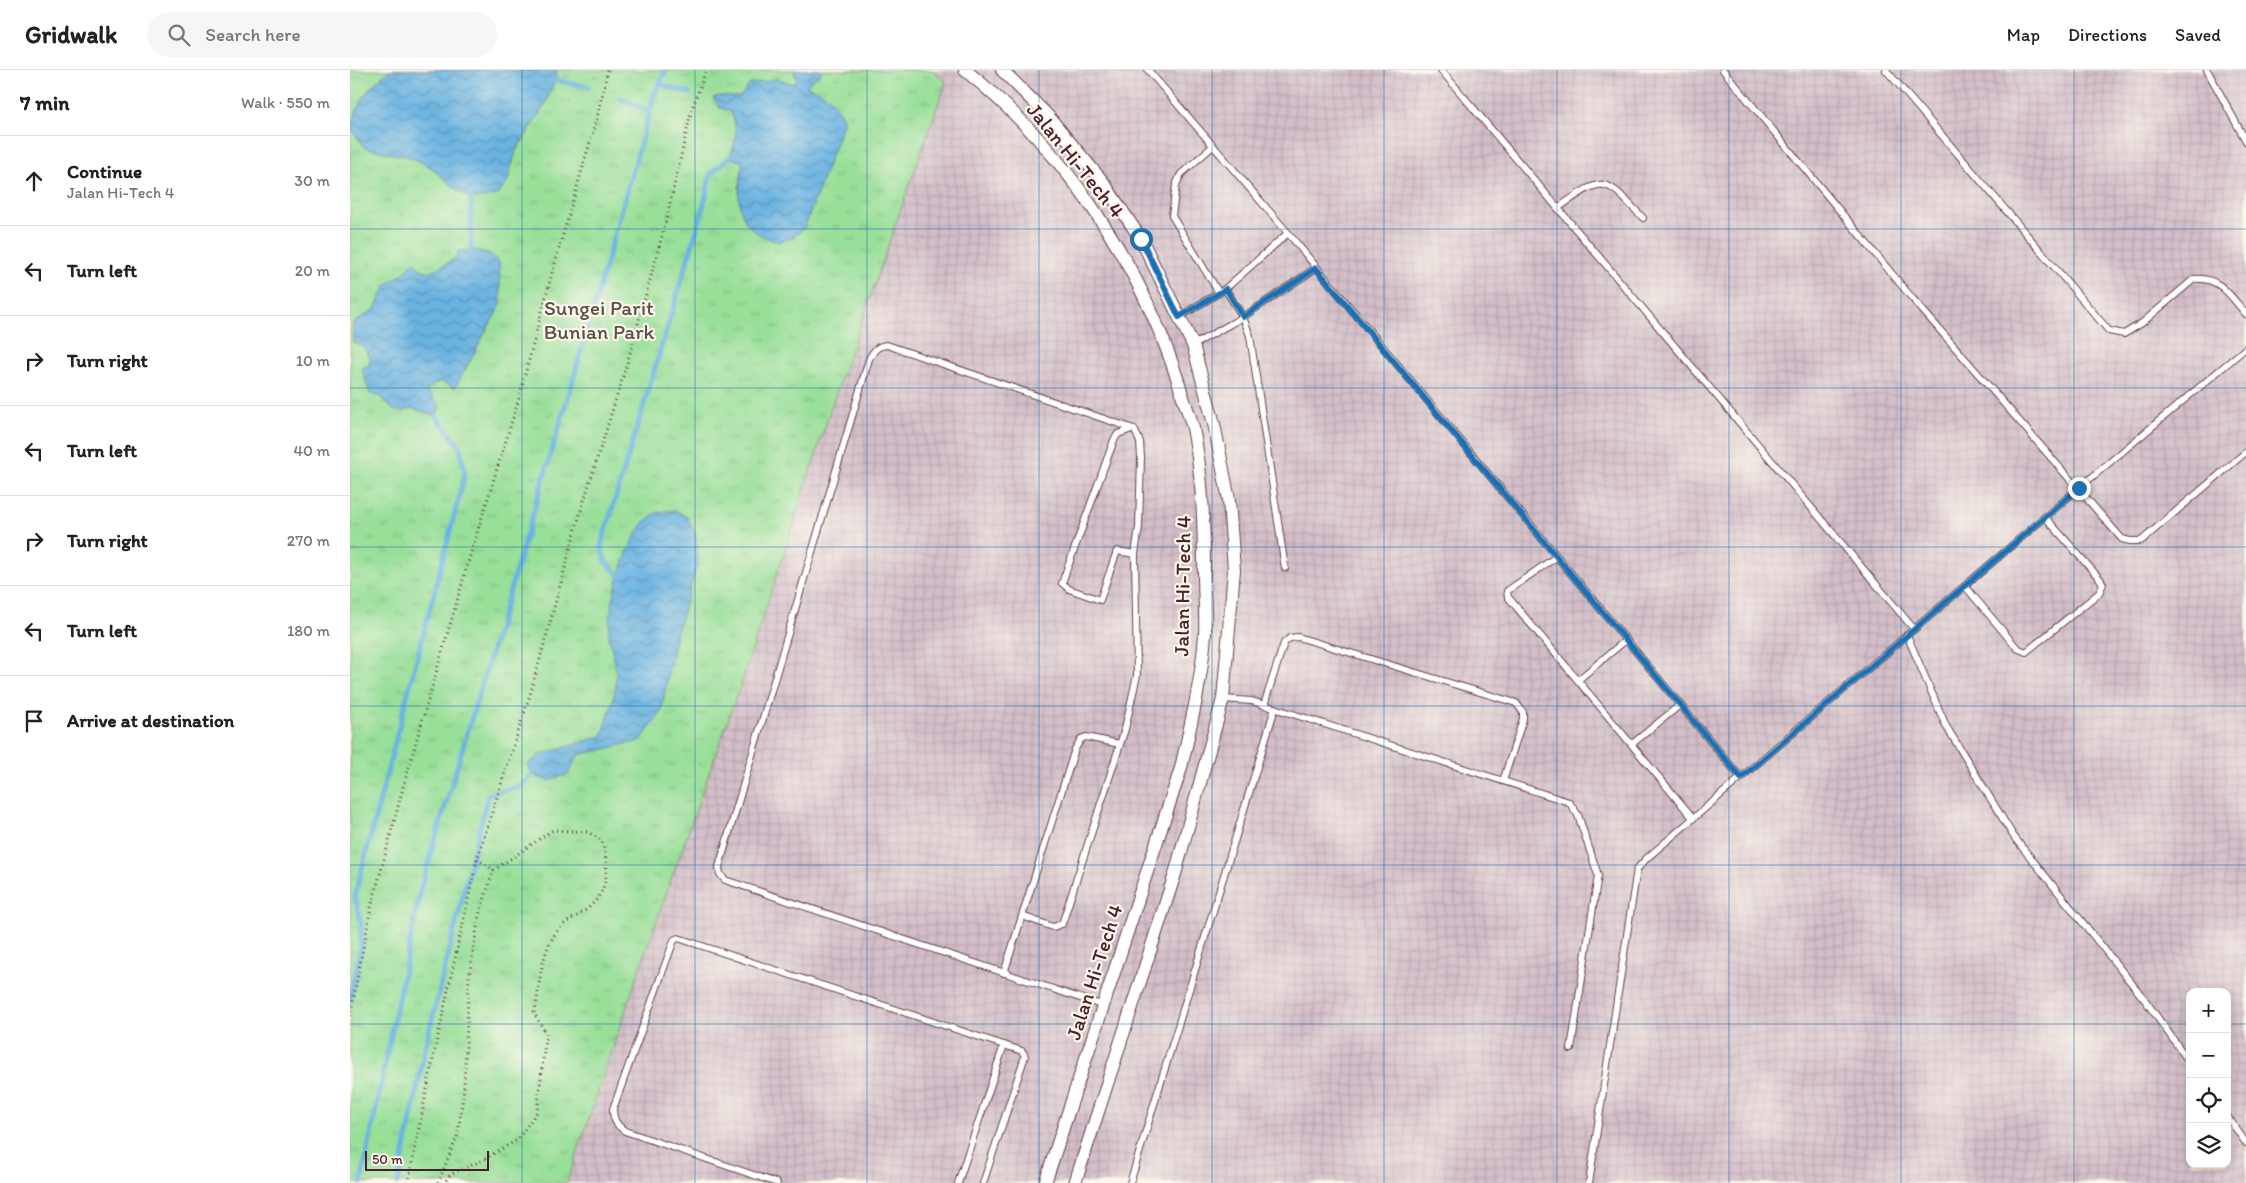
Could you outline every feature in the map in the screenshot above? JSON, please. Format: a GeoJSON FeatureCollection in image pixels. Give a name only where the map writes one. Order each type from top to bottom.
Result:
{"type":"FeatureCollection","features":[{"type":"Feature","properties":{"kind":"street","name":"Jalan Hi-Tech 4"},"geometry":{"type":"LineString","coordinates":[[965,70],[1011,111],[1058,162],[1111,233],[1146,298],[1169,353],[1193,428],[1204,509],[1205,634],[1196,704],[1181,768],[1045,1183]]}},
{"type":"Feature","properties":{"kind":"street","name":"Jalan Hi-Tech 4"},"geometry":{"type":"LineString","coordinates":[[1002,70],[1048,116],[1103,182],[1141,239],[1179,317],[1192,346],[1214,424],[1229,500],[1234,570],[1222,699],[1175,874],[1075,1183]]}},
{"type":"Feature","properties":{"kind":"lane"},"geometry":{"type":"LineString","coordinates":[[1148,70],[1288,233],[1741,778]]}},
{"type":"Feature","properties":{"kind":"lane"},"geometry":{"type":"LineString","coordinates":[[1441,70],[1914,629]]}},
{"type":"Feature","properties":{"kind":"lane"},"geometry":{"type":"LineString","coordinates":[[1723,70],[1912,298],[2122,539],[2130,542],[2142,540],[2246,452]]}},
{"type":"Feature","properties":{"kind":"lane"},"geometry":{"type":"LineString","coordinates":[[1886,70],[2109,331],[2124,334],[2142,323],[2194,279],[2212,280],[2222,286],[2246,314]]}},
{"type":"Feature","properties":{"kind":"lane"},"geometry":{"type":"LineString","coordinates":[[2207,70],[2246,142]]}},
{"type":"Feature","properties":{"kind":"lane"},"geometry":{"type":"LineString","coordinates":[[1213,146],[1181,174],[1176,185],[1172,216],[1222,291],[1243,317],[1250,336],[1286,568]]}},
{"type":"Feature","properties":{"kind":"lane"},"geometry":{"type":"LineString","coordinates":[[1558,208],[1594,185],[1607,184],[1615,189],[1643,218]]}},
{"type":"Feature","properties":{"kind":"lane"},"geometry":{"type":"LineString","coordinates":[[1179,317],[1222,291],[1288,233]]}},
{"type":"Feature","properties":{"kind":"lane"},"geometry":{"type":"LineString","coordinates":[[1192,346],[1243,317],[1316,268]]}},
{"type":"Feature","properties":{"kind":"lane"},"geometry":{"type":"LineString","coordinates":[[1022,916],[1052,927],[1062,924],[1120,744],[1137,675],[1136,554],[1139,527],[1140,442],[1134,428],[887,345],[874,350],[869,359],[719,867],[720,874],[724,880],[1104,1006]]}},
{"type":"Feature","properties":{"kind":"lane"},"geometry":{"type":"LineString","coordinates":[[1589,1183],[1637,869],[1647,858],[1914,629],[2246,348]]}},
{"type":"Feature","properties":{"kind":"lane"},"geometry":{"type":"LineString","coordinates":[[1134,428],[1122,431],[1114,440],[1062,583],[1069,589],[1100,600],[1116,551],[1136,554]]}},
{"type":"Feature","properties":{"kind":"lane"},"geometry":{"type":"LineString","coordinates":[[1965,586],[2017,648],[2026,652],[2099,593],[2103,584],[2100,579],[2045,517]]}},
{"type":"Feature","properties":{"kind":"lane"},"geometry":{"type":"LineString","coordinates":[[1556,556],[1507,591],[1507,593],[1694,818]]}},
{"type":"Feature","properties":{"kind":"lane"},"geometry":{"type":"LineString","coordinates":[[1907,635],[1946,726],[2014,837],[2145,1000],[2186,1057]]}},
{"type":"Feature","properties":{"kind":"lane"},"geometry":{"type":"LineString","coordinates":[[1264,705],[1284,643],[1290,638],[1298,637],[1516,703],[1523,712],[1523,719],[1503,781]]}},
{"type":"Feature","properties":{"kind":"lane"},"geometry":{"type":"LineString","coordinates":[[1578,680],[1626,640]]}},
{"type":"Feature","properties":{"kind":"lane"},"geometry":{"type":"LineString","coordinates":[[1222,699],[1252,701],[1569,802],[1578,815],[1598,875],[1571,1050]]}},
{"type":"Feature","properties":{"kind":"lane"},"geometry":{"type":"LineString","coordinates":[[1632,744],[1680,705]]}},
{"type":"Feature","properties":{"kind":"lane"},"geometry":{"type":"LineString","coordinates":[[1131,1182],[1275,708]]}},
{"type":"Feature","properties":{"kind":"lane"},"geometry":{"type":"LineString","coordinates":[[1004,973],[1075,749],[1081,739],[1086,737],[1120,744]]}},
{"type":"Feature","properties":{"kind":"lane"},"geometry":{"type":"LineString","coordinates":[[776,1183],[625,1131],[618,1126],[613,1116],[612,1109],[674,940],[678,938],[1022,1051],[1025,1056],[983,1183]]}},
{"type":"Feature","properties":{"kind":"lane"},"geometry":{"type":"LineString","coordinates":[[958,1183],[1004,1045]]}},
{"type":"Feature","properties":{"kind":"lane"},"geometry":{"type":"LineString","coordinates":[[2231,1122],[2246,1143]]}},
{"type":"Feature","properties":{"kind":"path"},"geometry":{"type":"LineString","coordinates":[[350,1016],[371,908],[407,773],[472,549],[517,405],[552,273],[597,118],[608,70]]}},
{"type":"Feature","properties":{"kind":"path"},"geometry":{"type":"LineString","coordinates":[[408,1183],[435,1049],[477,859],[530,695],[581,510],[627,364],[666,221],[691,112],[706,70]]}},
{"type":"Feature","properties":{"kind":"path"},"geometry":{"type":"LineString","coordinates":[[438,1183],[458,1134],[464,1088],[469,977],[479,915],[494,870],[553,830],[588,832],[602,841],[608,859],[605,888],[587,909],[564,922],[550,943],[540,972],[540,988],[534,1013],[546,1034],[537,1112],[517,1140],[483,1160],[451,1174],[444,1183]]}},
{"type":"Feature","properties":{"kind":"path"},"geometry":{"type":"LineString","coordinates":[[477,859],[494,870]]}},
{"type":"Feature","properties":{"kind":"shaded area"},"geometry":{"type":"Polygon","coordinates":[[[350,70],[2246,70],[2246,1183],[350,1183],[350,70]]]}},
{"type":"Feature","properties":{"kind":"green space","name":"Sungei Parit Bunian Park"},"geometry":{"type":"Polygon","coordinates":[[[350,70],[933,70],[946,82],[834,399],[742,681],[646,950],[567,1183],[350,1183],[350,70]]]}},
{"type":"Feature","properties":{"kind":"water"},"geometry":{"type":"Polygon","coordinates":[[[390,70],[557,70],[546,103],[516,151],[507,183],[498,194],[485,198],[471,198],[458,191],[432,168],[413,158],[365,148],[351,129],[364,96],[390,70]]]}},
{"type":"Feature","properties":{"kind":"water"},"geometry":{"type":"Polygon","coordinates":[[[795,70],[822,70],[819,76],[813,79],[807,86],[821,92],[830,99],[838,108],[844,121],[805,227],[793,237],[779,242],[756,232],[750,227],[742,214],[739,192],[742,161],[729,158],[734,146],[735,125],[731,112],[719,107],[713,98],[719,96],[740,97],[750,84],[777,79],[794,84],[797,79],[794,73],[795,70]]]}},
{"type":"Feature","properties":{"kind":"water"},"geometry":{"type":"Polygon","coordinates":[[[471,250],[489,253],[499,262],[501,304],[455,388],[440,381],[426,390],[440,406],[436,416],[411,408],[403,412],[393,410],[382,397],[370,394],[361,366],[369,367],[370,357],[361,345],[353,342],[353,323],[375,309],[386,285],[404,273],[414,261],[420,269],[431,272],[456,258],[458,251],[471,250]]]}},
{"type":"Feature","properties":{"kind":"water"},"geometry":{"type":"Polygon","coordinates":[[[675,510],[687,517],[696,535],[698,562],[675,638],[661,713],[640,741],[578,755],[568,774],[548,781],[532,775],[528,765],[537,756],[602,736],[615,689],[616,672],[609,631],[616,586],[628,551],[644,523],[655,514],[675,510]]]}},
{"type":"Feature","properties":{"kind":"waterway"},"geometry":{"type":"LineString","coordinates":[[361,1183],[421,887],[573,380],[655,93],[666,70]]}},
{"type":"Feature","properties":{"kind":"waterway"},"geometry":{"type":"LineString","coordinates":[[555,80],[589,87]]}},
{"type":"Feature","properties":{"kind":"waterway"},"geometry":{"type":"LineString","coordinates":[[659,84],[689,93]]}},
{"type":"Feature","properties":{"kind":"waterway"},"geometry":{"type":"LineString","coordinates":[[620,98],[650,112]]}},
{"type":"Feature","properties":{"kind":"waterway"},"geometry":{"type":"LineString","coordinates":[[619,575],[606,562],[601,546],[698,226],[710,174],[729,158]]}},
{"type":"Feature","properties":{"kind":"waterway"},"geometry":{"type":"LineString","coordinates":[[471,198],[471,250]]}},
{"type":"Feature","properties":{"kind":"waterway"},"geometry":{"type":"LineString","coordinates":[[350,1000],[361,946],[361,924],[355,896],[465,474],[460,447],[436,416]]}},
{"type":"Feature","properties":{"kind":"waterway"},"geometry":{"type":"LineString","coordinates":[[398,1183],[426,1044],[488,795],[520,786],[532,775]]}},
{"type":"Feature","properties":{"kind":"route"},"geometry":{"type":"LineString","coordinates":[[1141,239],[1179,317],[1226,289],[1243,317],[1316,268],[1741,778],[2079,488]]}}]}
